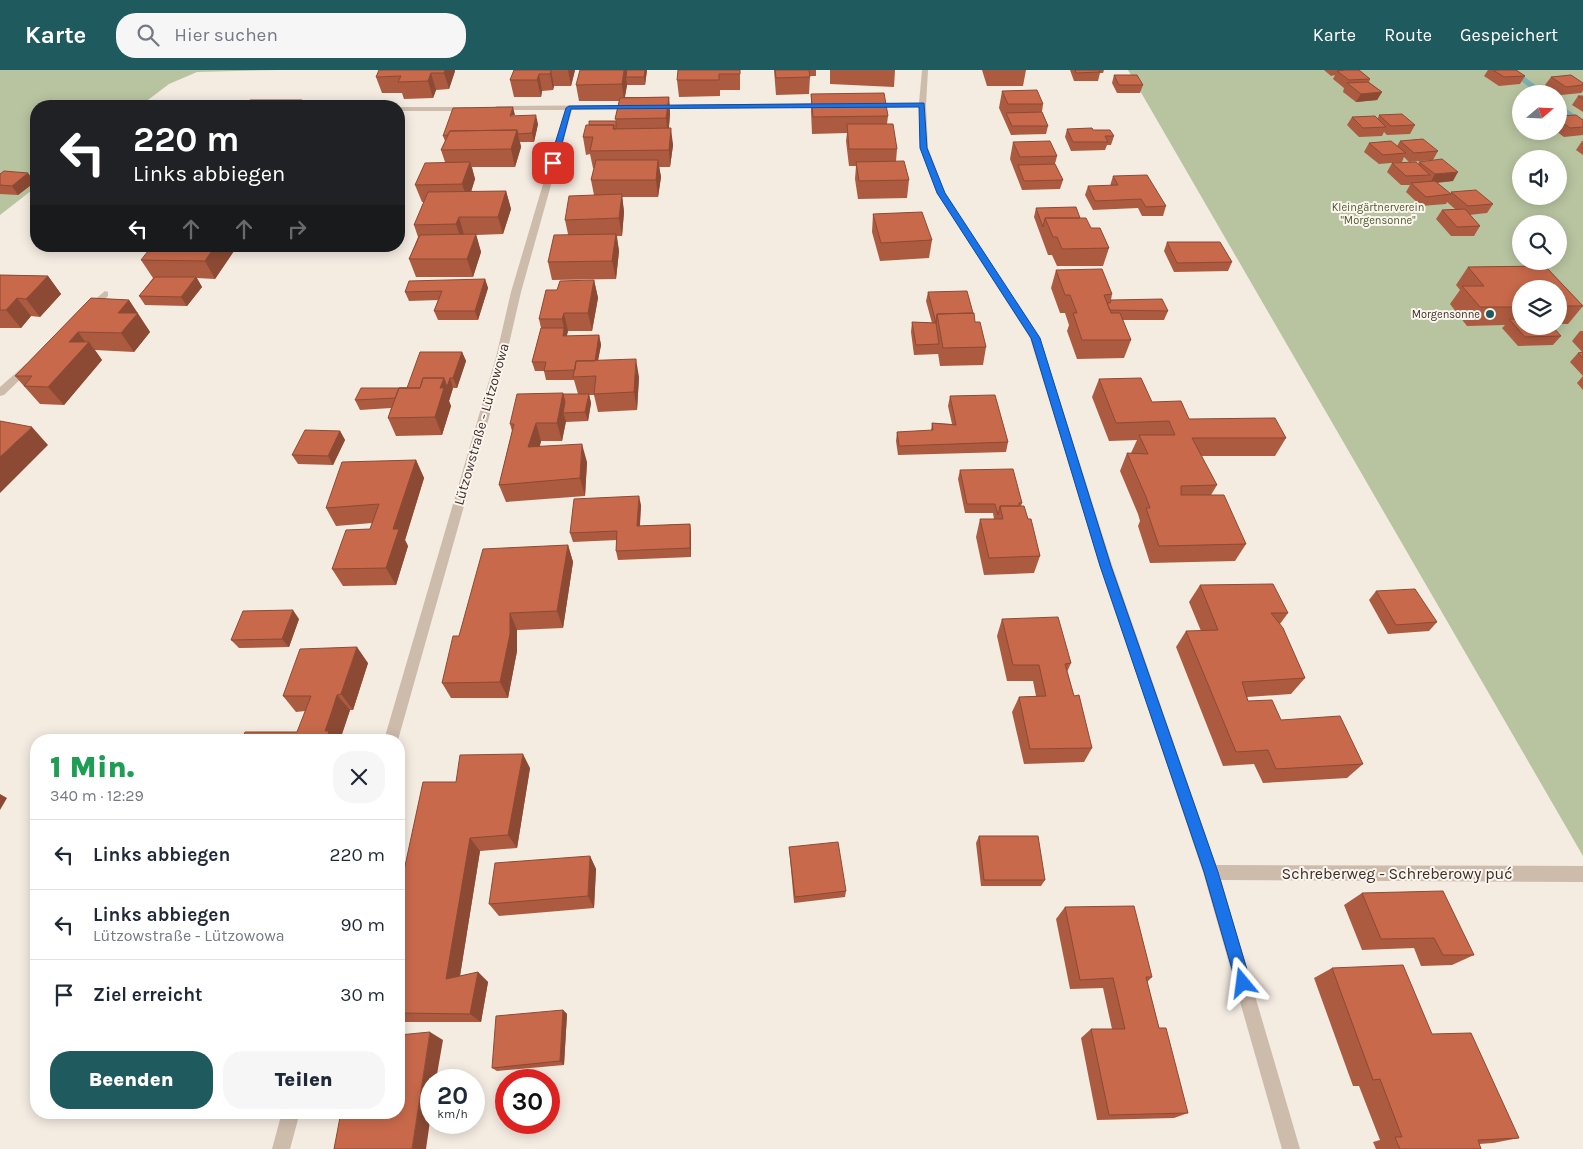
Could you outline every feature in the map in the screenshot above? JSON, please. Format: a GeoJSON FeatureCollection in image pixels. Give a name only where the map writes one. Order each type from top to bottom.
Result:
{"type":"FeatureCollection","features":[{"type":"Feature","properties":{"kind":"street"},"geometry":{"type":"LineString","coordinates":[[925,70],[922,105],[924,148],[941,193],[1035,338],[1106,566],[1211,872],[1291,1149]]}},
{"type":"Feature","properties":{"kind":"street"},"geometry":{"type":"LineString","coordinates":[[489,108],[834,105]]}},
{"type":"Feature","properties":{"kind":"street"},"geometry":{"type":"LineString","coordinates":[[863,105],[922,105]]}},
{"type":"Feature","properties":{"kind":"street"},"geometry":{"type":"LineString","coordinates":[[405,109],[479,108]]}},
{"type":"Feature","properties":{"kind":"street","name":"Lützowstraße - Lützowowa"},"geometry":{"type":"LineString","coordinates":[[393,734],[501,357],[516,292],[569,108]]}},
{"type":"Feature","properties":{"kind":"street"},"geometry":{"type":"LineString","coordinates":[[84,314],[105,294]]}},
{"type":"Feature","properties":{"kind":"street"},"geometry":{"type":"LineString","coordinates":[[0,393],[35,360]]}},
{"type":"Feature","properties":{"kind":"street","name":"Schreberweg - Schreberowy puć"},"geometry":{"type":"LineString","coordinates":[[1211,872],[1583,874]]}},
{"type":"Feature","properties":{"kind":"street"},"geometry":{"type":"LineString","coordinates":[[281,1149],[289,1119]]}},
{"type":"Feature","properties":{"kind":"green space"},"geometry":{"type":"Polygon","coordinates":[[[0,70],[278,70],[197,72],[169,84],[148,100],[30,100],[30,192],[0,215],[0,70]]]}},
{"type":"Feature","properties":{"kind":"green space","name":"Kleingärtnerverein \"Morgensonne\""},"geometry":{"type":"Polygon","coordinates":[[[1128,70],[1583,70],[1583,856],[1128,70]]]}},
{"type":"Feature","properties":{"kind":"building"},"geometry":{"type":"Polygon","coordinates":[[[379,70],[445,70],[444,73],[431,73],[428,81],[398,82],[401,76],[376,77],[379,70]]]}},
{"type":"Feature","properties":{"kind":"building"},"geometry":{"type":"Polygon","coordinates":[[[514,70],[551,70],[550,74],[539,74],[537,80],[510,80],[514,70]]]}},
{"type":"Feature","properties":{"kind":"building"},"geometry":{"type":"Polygon","coordinates":[[[580,70],[624,70],[622,84],[576,85],[580,70]]]}},
{"type":"Feature","properties":{"kind":"building"},"geometry":{"type":"Polygon","coordinates":[[[627,70],[645,70],[644,77],[626,77],[627,70]]]}},
{"type":"Feature","properties":{"kind":"building"},"geometry":{"type":"Polygon","coordinates":[[[678,70],[740,70],[740,74],[719,74],[719,80],[677,80],[678,70]]]}},
{"type":"Feature","properties":{"kind":"building"},"geometry":{"type":"Polygon","coordinates":[[[775,70],[809,70],[810,77],[776,78],[775,70]]]}},
{"type":"Feature","properties":{"kind":"building"},"geometry":{"type":"Polygon","coordinates":[[[1075,70],[1099,70],[1100,72],[1076,73],[1075,70]]]}},
{"type":"Feature","properties":{"kind":"building"},"geometry":{"type":"Polygon","coordinates":[[[1359,70],[1370,79],[1349,80],[1337,71],[1359,70]]]}},
{"type":"Feature","properties":{"kind":"building"},"geometry":{"type":"Polygon","coordinates":[[[1493,70],[1516,70],[1525,76],[1504,77],[1493,70]]]}},
{"type":"Feature","properties":{"kind":"building"},"geometry":{"type":"Polygon","coordinates":[[[1114,75],[1137,75],[1143,85],[1119,85],[1114,75]]]}},
{"type":"Feature","properties":{"kind":"building"},"geometry":{"type":"Polygon","coordinates":[[[1571,75],[1583,83],[1583,85],[1568,87],[1568,85],[1563,85],[1551,77],[1571,75]]]}},
{"type":"Feature","properties":{"kind":"building"},"geometry":{"type":"Polygon","coordinates":[[[1368,82],[1382,92],[1361,94],[1347,83],[1368,82]]]}},
{"type":"Feature","properties":{"kind":"building"},"geometry":{"type":"Polygon","coordinates":[[[1037,90],[1043,104],[1008,104],[1002,91],[1037,90]]]}},
{"type":"Feature","properties":{"kind":"building"},"geometry":{"type":"Polygon","coordinates":[[[884,93],[888,116],[813,117],[811,94],[884,93]]]}},
{"type":"Feature","properties":{"kind":"building"},"geometry":{"type":"Polygon","coordinates":[[[669,97],[666,118],[615,119],[620,98],[669,97]]]}},
{"type":"Feature","properties":{"kind":"building"},"geometry":{"type":"Polygon","coordinates":[[[513,107],[510,116],[536,115],[532,133],[518,134],[517,130],[450,131],[447,135],[443,136],[453,108],[513,107]]]}},
{"type":"Feature","properties":{"kind":"building"},"geometry":{"type":"Polygon","coordinates":[[[1042,112],[1048,126],[1012,126],[1006,113],[1042,112]]]}},
{"type":"Feature","properties":{"kind":"building"},"geometry":{"type":"Polygon","coordinates":[[[1402,114],[1415,125],[1391,126],[1379,115],[1402,114]]]}},
{"type":"Feature","properties":{"kind":"building"},"geometry":{"type":"Polygon","coordinates":[[[1568,115],[1576,115],[1583,120],[1583,127],[1568,127],[1568,115]]]}},
{"type":"Feature","properties":{"kind":"building"},"geometry":{"type":"Polygon","coordinates":[[[1375,116],[1386,127],[1363,128],[1352,117],[1375,116]]]}},
{"type":"Feature","properties":{"kind":"building"},"geometry":{"type":"Polygon","coordinates":[[[589,121],[616,121],[616,129],[614,129],[614,125],[589,125],[589,121]]]}},
{"type":"Feature","properties":{"kind":"building"},"geometry":{"type":"Polygon","coordinates":[[[847,124],[893,124],[897,149],[849,149],[847,124]]]}},
{"type":"Feature","properties":{"kind":"building"},"geometry":{"type":"Polygon","coordinates":[[[586,125],[614,125],[613,129],[671,128],[669,150],[590,151],[593,137],[583,137],[586,125]]]}},
{"type":"Feature","properties":{"kind":"building"},"geometry":{"type":"Polygon","coordinates":[[[1092,128],[1093,130],[1110,130],[1114,136],[1105,136],[1108,142],[1073,142],[1067,129],[1092,128]]]}},
{"type":"Feature","properties":{"kind":"building"},"geometry":{"type":"Polygon","coordinates":[[[517,130],[511,149],[441,150],[450,131],[517,130]]]}},
{"type":"Feature","properties":{"kind":"building"},"geometry":{"type":"Polygon","coordinates":[[[1423,139],[1438,151],[1414,153],[1400,141],[1423,139]]]}},
{"type":"Feature","properties":{"kind":"building"},"geometry":{"type":"Polygon","coordinates":[[[1050,141],[1057,156],[1020,157],[1013,142],[1050,141]]]}},
{"type":"Feature","properties":{"kind":"building"},"geometry":{"type":"Polygon","coordinates":[[[1391,141],[1406,153],[1383,155],[1369,143],[1391,141]]]}},
{"type":"Feature","properties":{"kind":"building"},"geometry":{"type":"Polygon","coordinates":[[[1442,159],[1458,172],[1435,174],[1419,162],[1442,159]]]}},
{"type":"Feature","properties":{"kind":"building"},"geometry":{"type":"Polygon","coordinates":[[[596,160],[658,160],[656,180],[591,180],[596,160]]]}},
{"type":"Feature","properties":{"kind":"building"},"geometry":{"type":"Polygon","coordinates":[[[904,161],[909,180],[859,181],[856,162],[904,161]]]}},
{"type":"Feature","properties":{"kind":"building"},"geometry":{"type":"Polygon","coordinates":[[[470,162],[462,184],[415,185],[425,163],[470,162]]]}},
{"type":"Feature","properties":{"kind":"building"},"geometry":{"type":"Polygon","coordinates":[[[1416,162],[1430,175],[1406,176],[1392,163],[1416,162]]]}},
{"type":"Feature","properties":{"kind":"building"},"geometry":{"type":"Polygon","coordinates":[[[1055,164],[1063,180],[1024,181],[1018,165],[1055,164]]]}},
{"type":"Feature","properties":{"kind":"building"},"geometry":{"type":"Polygon","coordinates":[[[4,171],[28,173],[12,186],[0,185],[0,174],[4,171]]]}},
{"type":"Feature","properties":{"kind":"building"},"geometry":{"type":"Polygon","coordinates":[[[1147,175],[1166,206],[1146,207],[1141,199],[1095,201],[1088,186],[1118,185],[1113,176],[1147,175]]]}},
{"type":"Feature","properties":{"kind":"building"},"geometry":{"type":"Polygon","coordinates":[[[1435,181],[1451,194],[1426,197],[1411,183],[1435,181]]]}},
{"type":"Feature","properties":{"kind":"building"},"geometry":{"type":"Polygon","coordinates":[[[1476,190],[1493,204],[1468,206],[1451,192],[1476,190]]]}},
{"type":"Feature","properties":{"kind":"building"},"geometry":{"type":"Polygon","coordinates":[[[506,191],[498,217],[459,217],[456,224],[414,225],[428,192],[506,191]]]}},
{"type":"Feature","properties":{"kind":"building"},"geometry":{"type":"Polygon","coordinates":[[[622,194],[619,218],[565,220],[569,196],[622,194]]]}},
{"type":"Feature","properties":{"kind":"building"},"geometry":{"type":"Polygon","coordinates":[[[1076,207],[1080,218],[1045,218],[1043,227],[1036,208],[1076,207]]]}},
{"type":"Feature","properties":{"kind":"building"},"geometry":{"type":"Polygon","coordinates":[[[1465,209],[1480,226],[1457,227],[1442,210],[1465,209]]]}},
{"type":"Feature","properties":{"kind":"building"},"geometry":{"type":"Polygon","coordinates":[[[922,212],[932,240],[881,243],[873,214],[922,212]]]}},
{"type":"Feature","properties":{"kind":"building"},"geometry":{"type":"Polygon","coordinates":[[[1045,218],[1086,218],[1091,228],[1100,228],[1109,248],[1062,249],[1057,237],[1053,237],[1045,218]]]}},
{"type":"Feature","properties":{"kind":"building"},"geometry":{"type":"Polygon","coordinates":[[[476,234],[467,259],[409,259],[420,235],[476,234]]]}},
{"type":"Feature","properties":{"kind":"building"},"geometry":{"type":"Polygon","coordinates":[[[616,234],[612,261],[548,262],[554,235],[616,234]]]}},
{"type":"Feature","properties":{"kind":"building"},"geometry":{"type":"Polygon","coordinates":[[[1167,242],[1220,242],[1232,262],[1177,263],[1167,242]]]}},
{"type":"Feature","properties":{"kind":"building"},"geometry":{"type":"Polygon","coordinates":[[[147,252],[211,252],[205,261],[141,260],[147,252]]]}},
{"type":"Feature","properties":{"kind":"building"},"geometry":{"type":"Polygon","coordinates":[[[1512,266],[1512,270],[1549,270],[1558,280],[1512,280],[1512,307],[1480,307],[1462,286],[1484,286],[1468,267],[1512,266]]]}},
{"type":"Feature","properties":{"kind":"building"},"geometry":{"type":"Polygon","coordinates":[[[1102,269],[1112,294],[1104,295],[1111,313],[1120,313],[1131,340],[1082,340],[1073,313],[1077,313],[1070,295],[1065,295],[1056,270],[1102,269]]]}},
{"type":"Feature","properties":{"kind":"building"},"geometry":{"type":"Polygon","coordinates":[[[0,275],[48,276],[26,299],[17,298],[6,310],[0,310],[0,275]]]}},
{"type":"Feature","properties":{"kind":"building"},"geometry":{"type":"Polygon","coordinates":[[[155,277],[196,277],[181,297],[139,296],[155,277]]]}},
{"type":"Feature","properties":{"kind":"building"},"geometry":{"type":"Polygon","coordinates":[[[485,279],[475,311],[434,311],[442,291],[405,292],[409,281],[485,279]]]}},
{"type":"Feature","properties":{"kind":"building"},"geometry":{"type":"Polygon","coordinates":[[[594,280],[588,313],[564,313],[562,319],[539,319],[546,290],[557,290],[560,281],[594,280]]]}},
{"type":"Feature","properties":{"kind":"building"},"geometry":{"type":"Polygon","coordinates":[[[1567,289],[1583,306],[1567,306],[1567,289]]]}},
{"type":"Feature","properties":{"kind":"building"},"geometry":{"type":"Polygon","coordinates":[[[967,291],[973,313],[937,314],[936,323],[928,292],[967,291]]]}},
{"type":"Feature","properties":{"kind":"building"},"geometry":{"type":"Polygon","coordinates":[[[91,298],[129,300],[118,313],[138,313],[121,333],[78,332],[69,342],[89,342],[48,387],[24,386],[32,376],[15,376],[91,298]]]}},
{"type":"Feature","properties":{"kind":"building"},"geometry":{"type":"Polygon","coordinates":[[[1162,299],[1168,311],[1110,310],[1107,303],[1110,303],[1111,300],[1162,299]]]}},
{"type":"Feature","properties":{"kind":"building"},"geometry":{"type":"Polygon","coordinates":[[[974,313],[975,322],[980,322],[986,347],[943,348],[937,314],[974,313]]]}},
{"type":"Feature","properties":{"kind":"building"},"geometry":{"type":"Polygon","coordinates":[[[912,322],[936,323],[939,344],[916,345],[912,322]]]}},
{"type":"Feature","properties":{"kind":"building"},"geometry":{"type":"Polygon","coordinates":[[[541,328],[564,328],[563,336],[599,335],[595,361],[576,361],[575,370],[544,371],[546,362],[532,362],[541,328]]]}},
{"type":"Feature","properties":{"kind":"building"},"geometry":{"type":"Polygon","coordinates":[[[1523,335],[1561,336],[1525,337],[1523,335]]]}},
{"type":"Feature","properties":{"kind":"building"},"geometry":{"type":"Polygon","coordinates":[[[420,352],[462,352],[453,378],[450,378],[447,387],[444,378],[423,378],[420,388],[407,388],[420,352]]]}},
{"type":"Feature","properties":{"kind":"building"},"geometry":{"type":"Polygon","coordinates":[[[636,359],[634,392],[594,394],[596,376],[573,377],[576,361],[636,359]]]}},
{"type":"Feature","properties":{"kind":"building"},"geometry":{"type":"Polygon","coordinates":[[[423,378],[444,378],[440,388],[444,388],[435,417],[388,418],[399,388],[420,388],[423,378]]]}},
{"type":"Feature","properties":{"kind":"building"},"geometry":{"type":"Polygon","coordinates":[[[1141,378],[1152,402],[1181,401],[1189,419],[1275,418],[1286,438],[1192,438],[1217,485],[1181,486],[1181,495],[1224,495],[1246,544],[1159,546],[1146,508],[1150,508],[1127,453],[1148,454],[1139,435],[1175,435],[1169,421],[1116,423],[1099,379],[1141,378]]]}},
{"type":"Feature","properties":{"kind":"building"},"geometry":{"type":"Polygon","coordinates":[[[361,388],[399,388],[395,398],[355,400],[361,388]]]}},
{"type":"Feature","properties":{"kind":"building"},"geometry":{"type":"Polygon","coordinates":[[[563,393],[557,423],[536,423],[528,447],[582,444],[580,478],[499,485],[514,424],[510,424],[517,394],[563,393]]]}},
{"type":"Feature","properties":{"kind":"building"},"geometry":{"type":"Polygon","coordinates":[[[563,394],[589,394],[585,412],[563,413],[565,402],[563,394]]]}},
{"type":"Feature","properties":{"kind":"building"},"geometry":{"type":"Polygon","coordinates":[[[995,395],[1008,442],[899,446],[897,432],[933,430],[932,423],[956,425],[950,396],[995,395]]]}},
{"type":"Feature","properties":{"kind":"building"},"geometry":{"type":"Polygon","coordinates":[[[0,421],[32,427],[0,457],[0,421]]]}},
{"type":"Feature","properties":{"kind":"building"},"geometry":{"type":"Polygon","coordinates":[[[305,430],[340,431],[328,456],[292,455],[305,430]]]}},
{"type":"Feature","properties":{"kind":"building"},"geometry":{"type":"Polygon","coordinates":[[[416,460],[393,529],[399,529],[386,568],[332,569],[346,530],[370,529],[379,504],[326,508],[342,462],[416,460]]]}},
{"type":"Feature","properties":{"kind":"building"},"geometry":{"type":"Polygon","coordinates":[[[1013,469],[1022,503],[1019,503],[1019,506],[1000,506],[998,515],[995,504],[967,504],[960,470],[1013,469]]]}},
{"type":"Feature","properties":{"kind":"building"},"geometry":{"type":"Polygon","coordinates":[[[639,496],[637,526],[690,524],[690,548],[616,551],[617,531],[570,533],[574,499],[639,496]]]}},
{"type":"Feature","properties":{"kind":"building"},"geometry":{"type":"Polygon","coordinates":[[[1000,506],[1024,506],[1028,519],[1031,519],[1040,556],[989,558],[980,519],[1003,519],[1000,506]]]}},
{"type":"Feature","properties":{"kind":"building"},"geometry":{"type":"Polygon","coordinates":[[[568,545],[557,611],[510,613],[510,634],[500,682],[442,683],[453,636],[459,636],[483,549],[568,545]]]}},
{"type":"Feature","properties":{"kind":"building"},"geometry":{"type":"Polygon","coordinates":[[[1273,584],[1288,613],[1271,613],[1283,628],[1305,678],[1242,682],[1248,701],[1272,700],[1281,720],[1340,716],[1363,764],[1276,769],[1268,750],[1236,752],[1186,631],[1218,630],[1200,585],[1273,584]]]}},
{"type":"Feature","properties":{"kind":"building"},"geometry":{"type":"Polygon","coordinates":[[[1415,589],[1437,622],[1396,625],[1376,591],[1415,589]]]}},
{"type":"Feature","properties":{"kind":"building"},"geometry":{"type":"Polygon","coordinates":[[[293,610],[282,639],[231,640],[243,611],[293,610]]]}},
{"type":"Feature","properties":{"kind":"building"},"geometry":{"type":"Polygon","coordinates":[[[1058,617],[1071,663],[1065,664],[1074,696],[1079,695],[1092,748],[1030,749],[1019,697],[1046,696],[1039,665],[1013,665],[1002,619],[1058,617]]]}},
{"type":"Feature","properties":{"kind":"building"},"geometry":{"type":"Polygon","coordinates":[[[357,647],[341,694],[337,695],[325,731],[329,731],[328,734],[244,734],[245,732],[297,732],[311,696],[283,696],[300,649],[357,647]]]}},
{"type":"Feature","properties":{"kind":"building"},"geometry":{"type":"Polygon","coordinates":[[[523,754],[508,835],[470,838],[446,979],[478,972],[470,1014],[405,1013],[405,866],[423,782],[456,782],[460,755],[523,754]]]}},
{"type":"Feature","properties":{"kind":"building"},"geometry":{"type":"Polygon","coordinates":[[[979,836],[1038,836],[1045,880],[984,880],[979,836]]]}},
{"type":"Feature","properties":{"kind":"building"},"geometry":{"type":"Polygon","coordinates":[[[838,842],[846,891],[795,897],[789,847],[838,842]]]}},
{"type":"Feature","properties":{"kind":"building"},"geometry":{"type":"Polygon","coordinates":[[[590,856],[588,896],[489,904],[495,863],[590,856]]]}},
{"type":"Feature","properties":{"kind":"building"},"geometry":{"type":"Polygon","coordinates":[[[1443,891],[1474,955],[1443,955],[1434,938],[1381,939],[1362,893],[1443,891]]]}},
{"type":"Feature","properties":{"kind":"building"},"geometry":{"type":"Polygon","coordinates":[[[1134,906],[1152,977],[1146,977],[1159,1028],[1166,1028],[1188,1113],[1109,1115],[1091,1029],[1125,1029],[1113,978],[1080,980],[1065,907],[1134,906]]]}},
{"type":"Feature","properties":{"kind":"building"},"geometry":{"type":"Polygon","coordinates":[[[1403,965],[1432,1034],[1471,1033],[1519,1138],[1478,1140],[1481,1149],[1400,1149],[1395,1137],[1402,1137],[1380,1079],[1373,1080],[1332,968],[1403,965]]]}},
{"type":"Feature","properties":{"kind":"building"},"geometry":{"type":"Polygon","coordinates":[[[563,1010],[560,1061],[492,1068],[496,1016],[563,1010]]]}},
{"type":"Feature","properties":{"kind":"building"},"geometry":{"type":"Polygon","coordinates":[[[430,1032],[424,1069],[420,1069],[420,1097],[412,1149],[334,1149],[340,1119],[405,1119],[405,1034],[430,1032]]]}},
{"type":"Feature","properties":{"kind":"waterway"},"geometry":{"type":"LineString","coordinates":[[1511,70],[1531,85]]}},
{"type":"Feature","properties":{"kind":"waterway"},"geometry":{"type":"LineString","coordinates":[[1568,113],[1583,124]]}},
{"type":"Feature","properties":{"kind":"place","name":"Morgensonne"},"geometry":{"type":"Point","coordinates":[1490,314]}},
{"type":"Feature","properties":{"kind":"route"},"geometry":{"type":"LineString","coordinates":[[553,163],[569,108],[922,105],[924,148],[941,193],[1035,338],[1106,566],[1211,872],[1243,983]]}}]}
